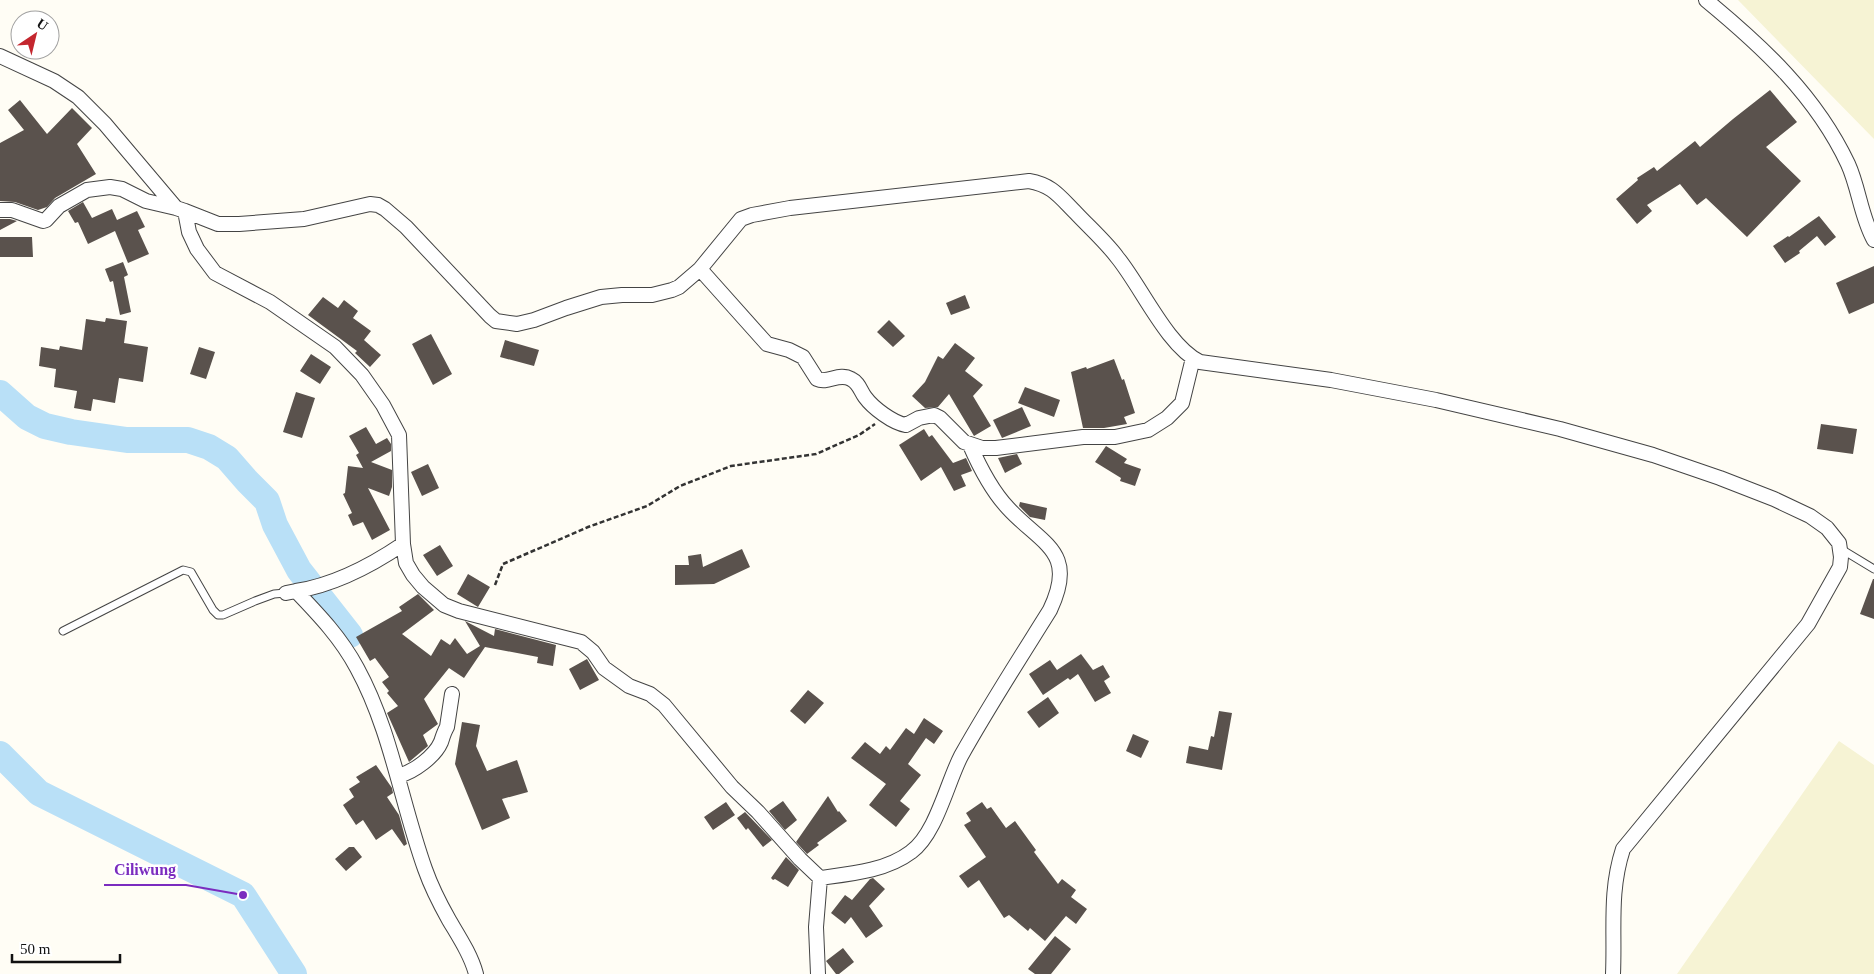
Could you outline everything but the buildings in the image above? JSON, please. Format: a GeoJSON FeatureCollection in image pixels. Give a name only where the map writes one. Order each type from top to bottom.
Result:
{"type":"FeatureCollection","features":[{"type":"Feature","properties":{"kind":"street"},"geometry":{"type":"LineString","coordinates":[[1706,0],[1767,53],[1793,80],[1813,105],[1834,136],[1848,166],[1859,192],[1869,232],[1874,240]]}},
{"type":"Feature","properties":{"kind":"street"},"geometry":{"type":"LineString","coordinates":[[0,56],[54,81],[78,97],[105,124],[180,210],[197,249],[215,273],[270,302],[335,347],[362,375],[383,405],[399,435],[403,544],[406,563],[423,587],[444,605],[483,619],[581,642],[593,652],[604,668],[628,686],[650,694],[664,705],[732,787],[820,878]]}},
{"type":"Feature","properties":{"kind":"street"},"geometry":{"type":"LineString","coordinates":[[0,210],[12,210],[43,222],[59,206],[87,190],[110,187],[122,189],[146,201],[180,210],[218,224],[304,219],[370,204],[378,205],[406,228],[490,316],[496,321],[517,324],[602,298],[622,295],[652,295],[679,287],[700,269],[741,219],[752,215],[790,208],[1029,181],[1043,183],[1052,189],[1118,257],[1167,331],[1193,358],[1208,364],[1331,380],[1436,400],[1560,429],[1653,455],[1729,481],[1810,516],[1828,528],[1839,543],[1841,549],[1840,567],[1808,624],[1623,849],[1617,868],[1614,888],[1613,974]]}},
{"type":"Feature","properties":{"kind":"street"},"geometry":{"type":"LineString","coordinates":[[700,269],[767,344],[789,350],[803,357],[820,380],[842,376],[852,379],[858,384],[867,400],[886,415],[906,425],[920,418],[934,415],[940,418],[956,436],[970,445],[982,448],[996,448],[1083,437],[1115,436],[1148,430],[1167,418],[1182,402],[1193,358]]}},
{"type":"Feature","properties":{"kind":"street"},"geometry":{"type":"LineString","coordinates":[[820,878],[868,871],[910,853],[918,845],[932,823],[960,758],[991,703],[1050,610],[1058,593],[1061,579],[1056,558],[1050,548],[1033,530],[1007,507],[980,469],[970,445]]}},
{"type":"Feature","properties":{"kind":"street"},"geometry":{"type":"LineString","coordinates":[[403,544],[363,569],[300,590],[330,626],[357,667],[370,694],[405,773],[425,868],[439,903],[468,954],[476,974]]}},
{"type":"Feature","properties":{"kind":"street"},"geometry":{"type":"LineString","coordinates":[[405,773],[434,752],[441,742],[447,727],[452,694]]}},
{"type":"Feature","properties":{"kind":"street"},"geometry":{"type":"LineString","coordinates":[[818,974],[816,927],[820,878]]}},
{"type":"Feature","properties":{"kind":"lane"},"geometry":{"type":"LineString","coordinates":[[1841,549],[1874,569]]}},
{"type":"Feature","properties":{"kind":"lane"},"geometry":{"type":"LineString","coordinates":[[64,631],[183,570],[191,572],[213,610],[218,615],[223,615],[274,594],[300,590]]}},
{"type":"Feature","properties":{"kind":"path"},"geometry":{"type":"LineString","coordinates":[[495,585],[503,564],[588,527],[647,506],[680,486],[731,466],[816,454],[859,435],[886,415]]}},
{"type":"Feature","properties":{"kind":"shaded area"},"geometry":{"type":"Polygon","coordinates":[[[1738,0],[1874,0],[1874,139],[1738,0]]]}},
{"type":"Feature","properties":{"kind":"shaded area"},"geometry":{"type":"Polygon","coordinates":[[[1839,741],[1874,765],[1874,974],[1677,974],[1839,741]]]}},
{"type":"Feature","properties":{"kind":"waterway"},"geometry":{"type":"LineString","coordinates":[[0,393],[27,417],[45,426],[71,432],[127,440],[188,440],[209,447],[227,458],[267,501],[275,525],[299,570],[350,635]]}},
{"type":"Feature","properties":{"kind":"waterway"},"geometry":{"type":"LineString","coordinates":[[0,754],[39,793],[243,895],[294,974]]}},
{"type":"Feature","properties":{"kind":"place","name":"Ciliwung"},"geometry":{"type":"Point","coordinates":[243,895]}}]}
